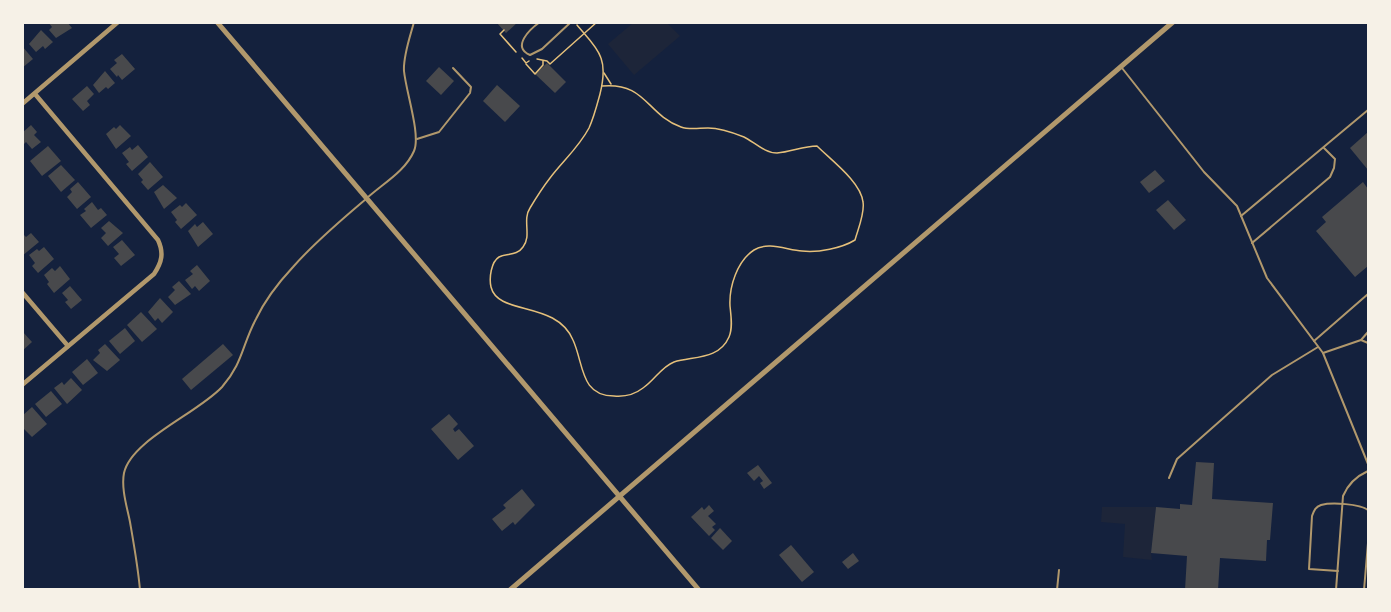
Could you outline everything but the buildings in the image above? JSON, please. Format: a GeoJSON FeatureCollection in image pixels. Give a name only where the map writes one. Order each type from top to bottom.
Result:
{"type":"FeatureCollection","features":[{"type":"Feature","properties":{"kind":"street"},"geometry":{"type":"LineString","coordinates":[[22,104],[118,22]]}},
{"type":"Feature","properties":{"kind":"street"},"geometry":{"type":"LineString","coordinates":[[218,22],[699,590]]}},
{"type":"Feature","properties":{"kind":"street"},"geometry":{"type":"LineString","coordinates":[[510,590],[1173,22]]}},
{"type":"Feature","properties":{"kind":"street"},"geometry":{"type":"LineString","coordinates":[[22,385],[154,274],[162,255],[158,240],[35,94]]}},
{"type":"Feature","properties":{"kind":"street"},"geometry":{"type":"LineString","coordinates":[[22,292],[68,346]]}},
{"type":"Feature","properties":{"kind":"lane"},"geometry":{"type":"LineString","coordinates":[[140,590],[138,565],[125,494],[124,472],[133,454],[144,444],[197,408],[220,388],[237,367],[255,319],[293,266],[406,164],[414,152],[417,139],[408,102],[404,68],[414,22]]}},
{"type":"Feature","properties":{"kind":"lane"},"geometry":{"type":"LineString","coordinates":[[540,22],[529,30],[523,39],[521,47],[525,53],[530,55],[542,49],[572,23]]}},
{"type":"Feature","properties":{"kind":"lane"},"geometry":{"type":"LineString","coordinates":[[1121,67],[1204,172],[1237,206],[1267,278],[1323,353],[1368,464]]}},
{"type":"Feature","properties":{"kind":"lane"},"geometry":{"type":"LineString","coordinates":[[417,139],[439,132],[470,93],[471,87],[453,68]]}},
{"type":"Feature","properties":{"kind":"lane"},"geometry":{"type":"LineString","coordinates":[[1241,216],[1368,110]]}},
{"type":"Feature","properties":{"kind":"lane"},"geometry":{"type":"LineString","coordinates":[[1252,243],[1330,177],[1335,168],[1335,159],[1324,148]]}},
{"type":"Feature","properties":{"kind":"lane"},"geometry":{"type":"LineString","coordinates":[[1314,341],[1368,294]]}},
{"type":"Feature","properties":{"kind":"lane"},"geometry":{"type":"LineString","coordinates":[[1323,353],[1360,340],[1368,332]]}},
{"type":"Feature","properties":{"kind":"lane"},"geometry":{"type":"LineString","coordinates":[[1360,340],[1368,343]]}},
{"type":"Feature","properties":{"kind":"lane"},"geometry":{"type":"LineString","coordinates":[[1169,478],[1177,459],[1272,375],[1319,347]]}},
{"type":"Feature","properties":{"kind":"lane"},"geometry":{"type":"LineString","coordinates":[[1336,590],[1346,488],[1368,471]]}},
{"type":"Feature","properties":{"kind":"lane"},"geometry":{"type":"LineString","coordinates":[[1338,571],[1309,569],[1312,516],[1315,509],[1320,505],[1343,504],[1361,506],[1368,510]]}},
{"type":"Feature","properties":{"kind":"lane"},"geometry":{"type":"LineString","coordinates":[[1364,590],[1368,543]]}},
{"type":"Feature","properties":{"kind":"lane"},"geometry":{"type":"LineString","coordinates":[[1057,590],[1059,570]]}},
{"type":"Feature","properties":{"kind":"lane"},"geometry":{"type":"LineString","coordinates":[[1265,590],[1282,590]]}},
{"type":"Feature","properties":{"kind":"path"},"geometry":{"type":"LineString","coordinates":[[584,34],[597,22]]}},
{"type":"Feature","properties":{"kind":"path"},"geometry":{"type":"LineString","coordinates":[[572,23],[584,34],[601,57],[602,86],[589,128],[571,154],[550,177],[528,211],[527,237],[524,246],[518,252],[499,257],[492,266],[491,288],[496,297],[507,303],[538,311],[560,321],[572,338],[587,384],[595,392],[615,396],[632,395],[644,388],[664,368],[675,362],[694,360],[722,348],[730,336],[732,321],[730,291],[743,260],[755,249],[771,246],[812,252],[848,244],[855,240],[864,203],[859,190],[848,176],[817,146],[805,146],[775,153],[744,137],[727,132],[711,128],[684,128],[670,122],[633,90],[616,85],[602,86]]}},
{"type":"Feature","properties":{"kind":"path"},"geometry":{"type":"LineString","coordinates":[[525,63],[535,74],[543,65],[543,61]]}},
{"type":"Feature","properties":{"kind":"path"},"geometry":{"type":"LineString","coordinates":[[603,73],[612,86]]}},
{"type":"Feature","properties":{"kind":"shaded area"},"geometry":{"type":"Polygon","coordinates":[[[633,23],[667,23],[680,36],[634,75],[608,44],[633,23]]]}},
{"type":"Feature","properties":{"kind":"shaded area"},"geometry":{"type":"Polygon","coordinates":[[[1102,507],[1156,507],[1152,560],[1123,557],[1125,524],[1101,522],[1102,507]]]}}]}
